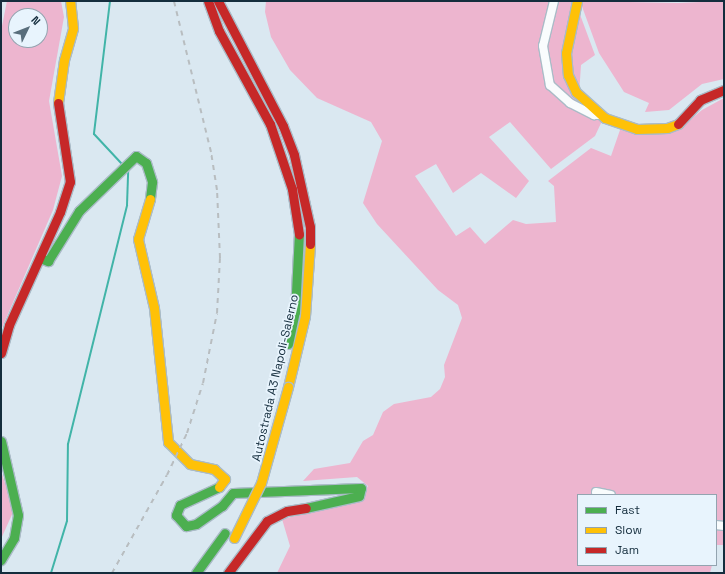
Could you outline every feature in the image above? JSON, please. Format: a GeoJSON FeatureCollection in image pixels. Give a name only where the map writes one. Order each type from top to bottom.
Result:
{"type":"FeatureCollection","features":[{"type":"Feature","properties":{"kind":"main road"},"geometry":{"type":"LineString","coordinates":[[1,353],[9,325],[40,258],[67,194],[70,182],[57,100],[64,60],[73,28],[70,1]]}},
{"type":"Feature","properties":{"kind":"main road","name":"Autostrada A3 Napoli-Salerno"},"geometry":{"type":"LineString","coordinates":[[196,573],[225,533],[252,482],[279,383],[298,292],[299,237],[295,204],[288,174],[276,138],[219,31],[208,1]]}},
{"type":"Feature","properties":{"kind":"main road","name":"Autostrada A3 Napoli-Salerno"},"geometry":{"type":"LineString","coordinates":[[218,1],[237,41],[283,126],[294,155],[304,194],[310,243],[309,290],[288,387],[263,478],[252,506],[227,548]]}},
{"type":"Feature","properties":{"kind":"main road"},"geometry":{"type":"LineString","coordinates":[[577,1],[566,53],[568,75],[576,92],[601,115],[637,129],[667,128],[682,122],[700,100],[724,90]]}},
{"type":"Feature","properties":{"kind":"main road"},"geometry":{"type":"LineString","coordinates":[[40,258],[48,261],[79,211],[128,162],[136,156],[146,163],[152,182],[150,200],[138,239],[154,308],[168,442],[190,464],[214,469],[224,479],[217,490],[180,505],[176,515],[186,526],[196,524],[222,506],[233,493],[361,488],[359,496],[327,505],[287,511],[267,521],[228,573]]}},
{"type":"Feature","properties":{"kind":"main road"},"geometry":{"type":"LineString","coordinates":[[1,441],[18,515],[14,538],[1,560]]}},
{"type":"Feature","properties":{"kind":"street"},"geometry":{"type":"LineString","coordinates":[[554,1],[543,46],[550,85],[570,103],[594,115],[601,115]]}},
{"type":"Feature","properties":{"kind":"street"},"geometry":{"type":"LineString","coordinates":[[596,492],[606,494]]}},
{"type":"Feature","properties":{"kind":"shaded area"},"geometry":{"type":"Polygon","coordinates":[[[7,1],[61,1],[64,17],[49,101],[62,176],[53,210],[1,330],[1,31],[7,1]]]}},
{"type":"Feature","properties":{"kind":"shaded area"},"geometry":{"type":"Polygon","coordinates":[[[266,1],[575,1],[595,55],[581,65],[579,95],[602,121],[595,136],[551,169],[510,122],[489,137],[529,181],[516,198],[481,173],[453,193],[436,164],[415,176],[456,236],[470,227],[485,244],[513,220],[526,224],[556,222],[554,186],[548,181],[591,148],[611,156],[620,130],[663,134],[678,130],[702,110],[724,98],[724,545],[717,545],[717,494],[577,494],[577,566],[712,566],[710,573],[277,573],[290,546],[282,519],[358,502],[368,486],[357,477],[303,481],[314,469],[350,463],[363,441],[373,435],[383,412],[394,404],[431,397],[440,389],[445,377],[444,365],[462,318],[458,305],[438,290],[377,224],[363,203],[382,141],[371,122],[317,98],[290,70],[271,37],[265,12],[266,1]]]}},
{"type":"Feature","properties":{"kind":"shaded area"},"geometry":{"type":"Polygon","coordinates":[[[580,1],[678,3],[724,1],[724,79],[702,84],[669,110],[645,112],[649,103],[624,92],[599,53],[580,1]]]}},
{"type":"Feature","properties":{"kind":"shaded area"},"geometry":{"type":"Polygon","coordinates":[[[1,471],[14,510],[1,539],[1,471]]]}},
{"type":"Feature","properties":{"kind":"waterway"},"geometry":{"type":"LineString","coordinates":[[110,1],[94,134],[122,164]]}},
{"type":"Feature","properties":{"kind":"waterway"},"geometry":{"type":"LineString","coordinates":[[51,573],[67,521],[68,444],[127,205],[128,170]]}},
{"type":"Feature","properties":{"kind":"railway"},"geometry":{"type":"LineString","coordinates":[[112,573],[167,475],[187,433],[203,383],[217,313],[220,258],[217,190],[211,152],[174,1]]}},
{"type":"Feature","properties":{"kind":"traffic: fast"},"geometry":{"type":"LineString","coordinates":[[40,258],[48,261],[79,211],[136,156],[146,163],[152,182],[150,199]]}},
{"type":"Feature","properties":{"kind":"traffic: fast"},"geometry":{"type":"LineString","coordinates":[[288,344],[295,312],[299,234]]}},
{"type":"Feature","properties":{"kind":"traffic: fast"},"geometry":{"type":"LineString","coordinates":[[1,441],[18,515],[14,538],[1,560]]}},
{"type":"Feature","properties":{"kind":"traffic: fast"},"geometry":{"type":"LineString","coordinates":[[219,487],[180,505],[176,515],[186,526],[196,524],[222,506],[233,493],[361,488],[359,496],[306,508]]}},
{"type":"Feature","properties":{"kind":"traffic: fast"},"geometry":{"type":"LineString","coordinates":[[196,573],[225,533]]}},
{"type":"Feature","properties":{"kind":"traffic: slow"},"geometry":{"type":"LineString","coordinates":[[58,103],[64,60],[73,28],[70,1]]}},
{"type":"Feature","properties":{"kind":"traffic: slow"},"geometry":{"type":"LineString","coordinates":[[577,1],[566,53],[568,75],[576,92],[605,118],[637,129],[667,128],[678,124]]}},
{"type":"Feature","properties":{"kind":"traffic: slow"},"geometry":{"type":"LineString","coordinates":[[150,199],[138,239],[154,308],[168,442],[190,464],[214,469],[225,479],[219,487]]}},
{"type":"Feature","properties":{"kind":"traffic: slow"},"geometry":{"type":"LineString","coordinates":[[288,387],[305,316],[310,244]]}},
{"type":"Feature","properties":{"kind":"traffic: slow"},"geometry":{"type":"LineString","coordinates":[[234,538],[261,483],[288,387]]}},
{"type":"Feature","properties":{"kind":"traffic: jam"},"geometry":{"type":"LineString","coordinates":[[208,1],[219,31],[270,124],[292,189],[299,234]]}},
{"type":"Feature","properties":{"kind":"traffic: jam"},"geometry":{"type":"LineString","coordinates":[[218,1],[283,126],[294,155],[310,227],[310,244]]}},
{"type":"Feature","properties":{"kind":"traffic: jam"},"geometry":{"type":"LineString","coordinates":[[678,124],[700,100],[724,90]]}},
{"type":"Feature","properties":{"kind":"traffic: jam"},"geometry":{"type":"LineString","coordinates":[[1,353],[9,325],[60,212],[70,182],[58,103]]}},
{"type":"Feature","properties":{"kind":"traffic: jam"},"geometry":{"type":"LineString","coordinates":[[228,573],[267,521],[287,511],[306,508]]}}]}
